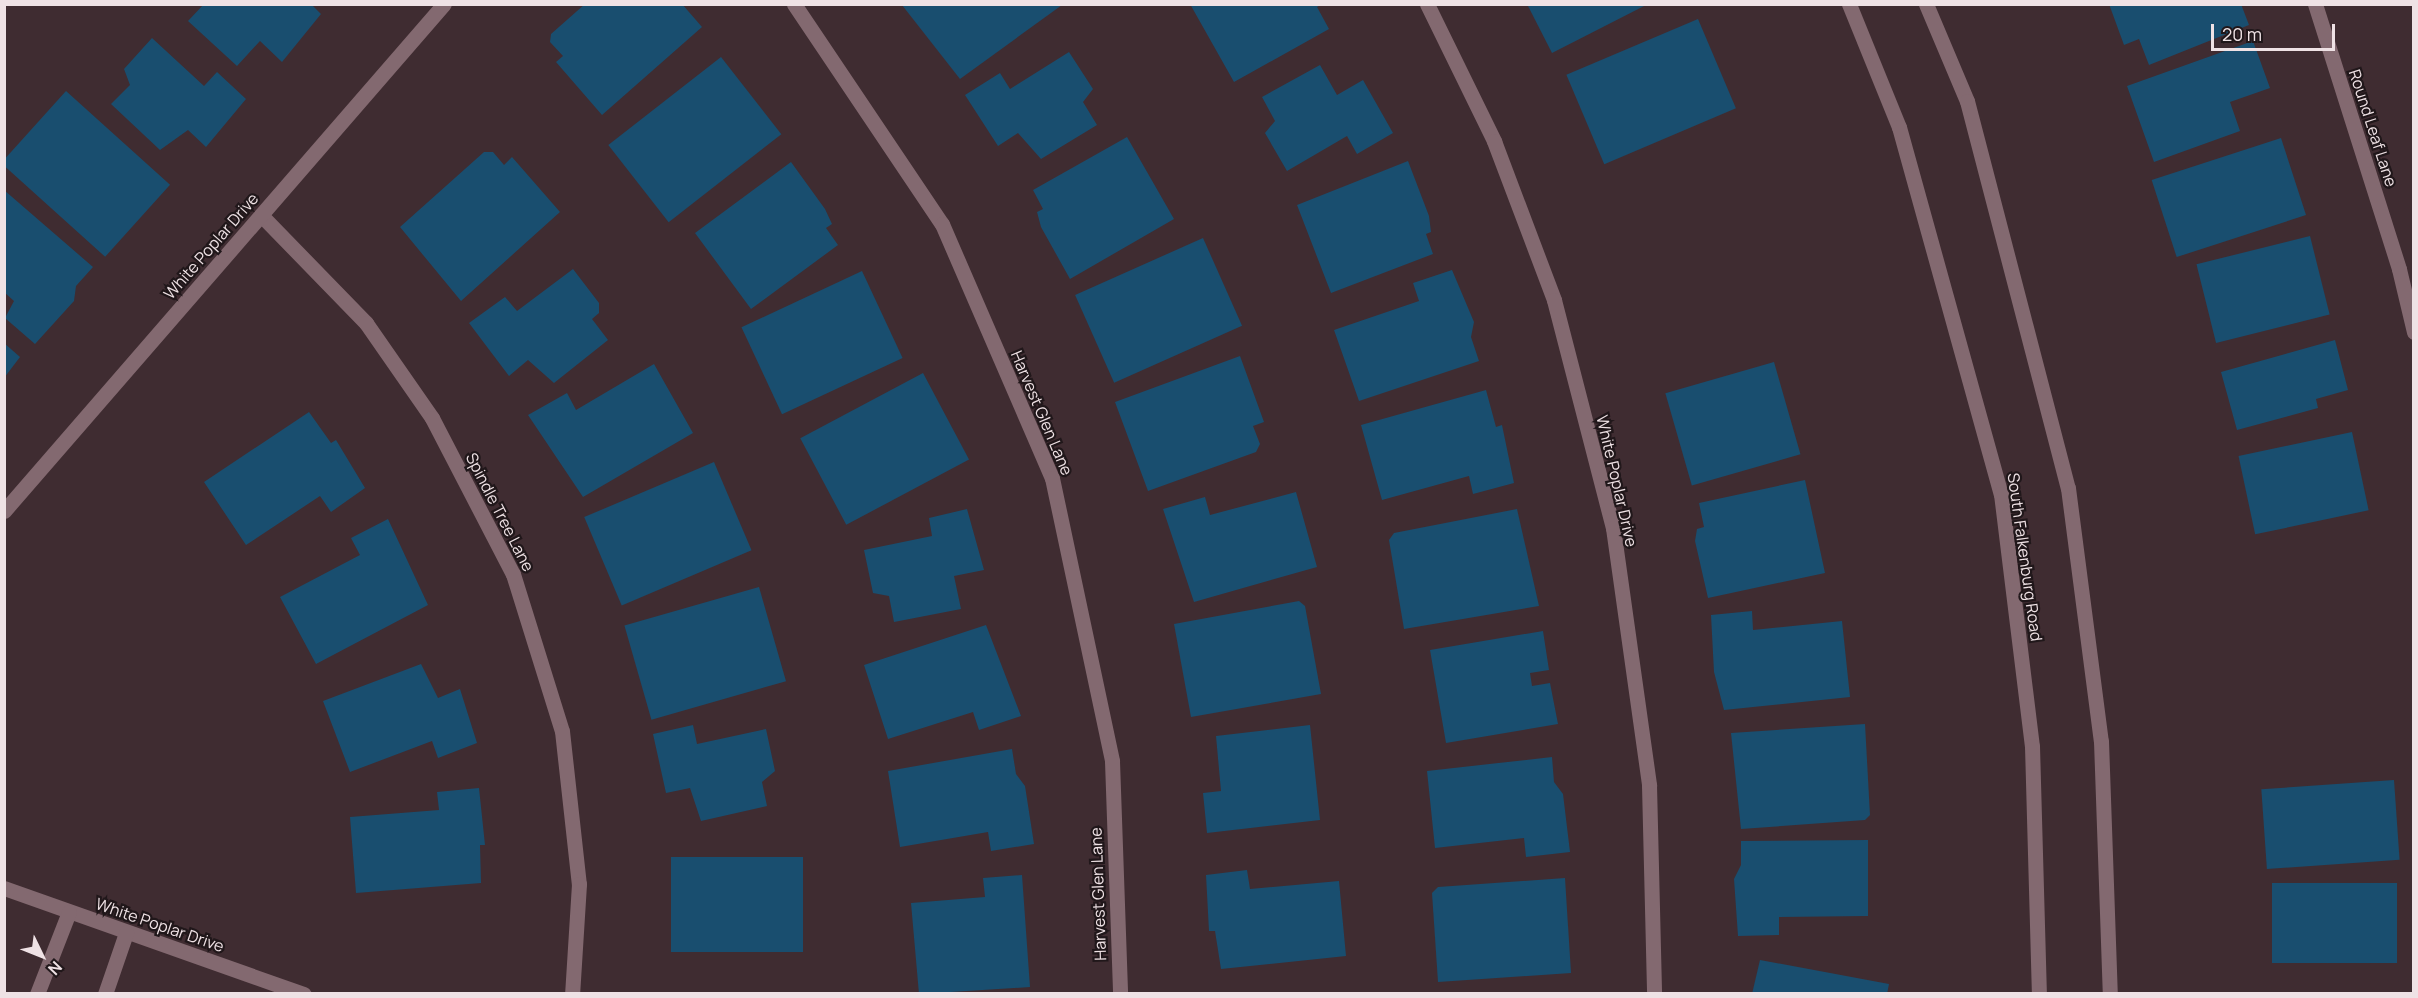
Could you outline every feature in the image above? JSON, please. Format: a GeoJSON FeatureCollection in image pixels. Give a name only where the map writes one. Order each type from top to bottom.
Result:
{"type":"FeatureCollection","features":[{"type":"Feature","properties":{"kind":"street","name":"White Poplar Drive"},"geometry":{"type":"LineString","coordinates":[[4,511],[444,4]]}},
{"type":"Feature","properties":{"kind":"street","name":"Harvest Glen Lane"},"geometry":{"type":"LineString","coordinates":[[794,4],[942,224],[1052,478],[1112,761],[1120,993]]}},
{"type":"Feature","properties":{"kind":"street","name":"White Poplar Drive"},"geometry":{"type":"LineString","coordinates":[[1427,4],[1494,141],[1554,300],[1613,528],[1649,785],[1654,993]]}},
{"type":"Feature","properties":{"kind":"street","name":"South Falkenburg Road"},"geometry":{"type":"LineString","coordinates":[[1849,4],[1899,127],[2001,494],[2032,746],[2039,993]]}},
{"type":"Feature","properties":{"kind":"street"},"geometry":{"type":"LineString","coordinates":[[1926,4],[1967,101],[2068,488],[2101,741],[2110,993]]}},
{"type":"Feature","properties":{"kind":"street","name":"Round Leaf Lane"},"geometry":{"type":"LineString","coordinates":[[2315,4],[2399,268],[2414,332]]}},
{"type":"Feature","properties":{"kind":"street","name":"Spindle Tree Lane"},"geometry":{"type":"LineString","coordinates":[[261,215],[366,323],[432,418],[513,574],[562,731],[579,884],[572,993]]}},
{"type":"Feature","properties":{"kind":"street","name":"White Poplar Drive"},"geometry":{"type":"LineString","coordinates":[[4,888],[126,933],[304,993]]}},
{"type":"Feature","properties":{"kind":"street"},"geometry":{"type":"LineString","coordinates":[[37,993],[69,912]]}},
{"type":"Feature","properties":{"kind":"street"},"geometry":{"type":"LineString","coordinates":[[105,993],[126,933]]}},
{"type":"Feature","properties":{"kind":"building"},"geometry":{"type":"Polygon","coordinates":[[[204,4],[311,4],[321,14],[282,62],[260,41],[237,66],[188,21],[204,4]]]}},
{"type":"Feature","properties":{"kind":"building"},"geometry":{"type":"Polygon","coordinates":[[[585,4],[682,4],[702,27],[602,115],[556,62],[563,56],[550,42],[551,34],[585,4]]]}},
{"type":"Feature","properties":{"kind":"building"},"geometry":{"type":"Polygon","coordinates":[[[1190,4],[1322,4],[1317,7],[1329,29],[1234,82],[1190,4]]]}},
{"type":"Feature","properties":{"kind":"building"},"geometry":{"type":"Polygon","coordinates":[[[1527,4],[1648,4],[1552,53],[1527,4]]]}},
{"type":"Feature","properties":{"kind":"building"},"geometry":{"type":"Polygon","coordinates":[[[2109,4],[2241,4],[2249,25],[2149,65],[2139,39],[2124,45],[2109,4]]]}},
{"type":"Feature","properties":{"kind":"building"},"geometry":{"type":"Polygon","coordinates":[[[902,5],[1062,5],[960,79],[902,5]]]}},
{"type":"Feature","properties":{"kind":"building"},"geometry":{"type":"Polygon","coordinates":[[[1698,19],[1736,108],[1604,164],[1566,75],[1698,19]]]}},
{"type":"Feature","properties":{"kind":"building"},"geometry":{"type":"Polygon","coordinates":[[[152,38],[204,86],[217,72],[246,99],[206,147],[188,130],[160,150],[111,104],[130,85],[124,69],[152,38]]]}},
{"type":"Feature","properties":{"kind":"building"},"geometry":{"type":"Polygon","coordinates":[[[2253,41],[2270,88],[2230,102],[2240,131],[2154,162],[2127,86],[2253,41]]]}},
{"type":"Feature","properties":{"kind":"building"},"geometry":{"type":"Polygon","coordinates":[[[1069,52],[1093,89],[1083,102],[1097,125],[1041,159],[1018,133],[998,146],[965,95],[1000,73],[1010,89],[1069,52]]]}},
{"type":"Feature","properties":{"kind":"building"},"geometry":{"type":"Polygon","coordinates":[[[721,57],[781,134],[669,222],[608,145],[721,57]]]}},
{"type":"Feature","properties":{"kind":"building"},"geometry":{"type":"Polygon","coordinates":[[[1320,65],[1337,95],[1363,80],[1393,133],[1357,154],[1347,136],[1287,171],[1265,133],[1275,121],[1262,97],[1320,65]]]}},
{"type":"Feature","properties":{"kind":"building"},"geometry":{"type":"Polygon","coordinates":[[[66,91],[170,185],[105,257],[4,166],[4,160],[66,91]]]}},
{"type":"Feature","properties":{"kind":"building"},"geometry":{"type":"Polygon","coordinates":[[[1127,137],[1174,219],[1070,279],[1041,227],[1037,212],[1043,209],[1033,190],[1127,137]]]}},
{"type":"Feature","properties":{"kind":"building"},"geometry":{"type":"Polygon","coordinates":[[[2281,138],[2306,215],[2177,257],[2152,180],[2281,138]]]}},
{"type":"Feature","properties":{"kind":"building"},"geometry":{"type":"Polygon","coordinates":[[[484,152],[493,152],[504,165],[512,157],[560,212],[461,301],[400,227],[484,152]]]}},
{"type":"Feature","properties":{"kind":"building"},"geometry":{"type":"Polygon","coordinates":[[[1408,161],[1429,216],[1431,232],[1426,234],[1433,254],[1331,293],[1297,205],[1408,161]]]}},
{"type":"Feature","properties":{"kind":"building"},"geometry":{"type":"Polygon","coordinates":[[[791,162],[825,209],[832,224],[826,228],[838,245],[751,309],[695,233],[791,162]]]}},
{"type":"Feature","properties":{"kind":"building"},"geometry":{"type":"Polygon","coordinates":[[[4,190],[93,267],[76,286],[74,301],[35,344],[5,318],[14,301],[4,292],[4,190]]]}},
{"type":"Feature","properties":{"kind":"building"},"geometry":{"type":"Polygon","coordinates":[[[2310,236],[2330,315],[2216,343],[2196,264],[2310,236]]]}},
{"type":"Feature","properties":{"kind":"building"},"geometry":{"type":"Polygon","coordinates":[[[1203,238],[1242,326],[1114,383],[1075,295],[1203,238]]]}},
{"type":"Feature","properties":{"kind":"building"},"geometry":{"type":"Polygon","coordinates":[[[573,269],[599,303],[599,313],[592,319],[608,340],[554,383],[528,360],[509,376],[469,323],[505,297],[517,311],[573,269]]]}},
{"type":"Feature","properties":{"kind":"building"},"geometry":{"type":"Polygon","coordinates":[[[1452,270],[1474,322],[1471,337],[1479,361],[1359,401],[1334,330],[1419,301],[1413,283],[1452,270]]]}},
{"type":"Feature","properties":{"kind":"building"},"geometry":{"type":"Polygon","coordinates":[[[862,271],[903,358],[782,414],[741,327],[862,271]]]}},
{"type":"Feature","properties":{"kind":"building"},"geometry":{"type":"Polygon","coordinates":[[[2335,340],[2348,390],[2316,399],[2318,408],[2237,430],[2221,372],[2335,340]]]}},
{"type":"Feature","properties":{"kind":"building"},"geometry":{"type":"Polygon","coordinates":[[[4,343],[20,357],[4,378],[4,343]]]}},
{"type":"Feature","properties":{"kind":"building"},"geometry":{"type":"Polygon","coordinates":[[[1240,356],[1264,422],[1253,426],[1260,444],[1256,452],[1148,491],[1115,402],[1240,356]]]}},
{"type":"Feature","properties":{"kind":"building"},"geometry":{"type":"Polygon","coordinates":[[[1774,362],[1800,454],[1692,485],[1665,393],[1774,362]]]}},
{"type":"Feature","properties":{"kind":"building"},"geometry":{"type":"Polygon","coordinates":[[[654,364],[693,433],[583,497],[528,415],[567,393],[576,410],[654,364]]]}},
{"type":"Feature","properties":{"kind":"building"},"geometry":{"type":"Polygon","coordinates":[[[923,373],[969,460],[846,525],[800,438],[923,373]]]}},
{"type":"Feature","properties":{"kind":"building"},"geometry":{"type":"Polygon","coordinates":[[[1486,390],[1496,427],[1502,425],[1514,483],[1473,494],[1469,476],[1382,500],[1361,425],[1486,390]]]}},
{"type":"Feature","properties":{"kind":"building"},"geometry":{"type":"Polygon","coordinates":[[[309,412],[331,443],[336,440],[365,488],[331,512],[320,496],[246,545],[204,482],[309,412]]]}},
{"type":"Feature","properties":{"kind":"building"},"geometry":{"type":"Polygon","coordinates":[[[2352,432],[2369,510],[2255,534],[2239,456],[2352,432]]]}},
{"type":"Feature","properties":{"kind":"building"},"geometry":{"type":"Polygon","coordinates":[[[714,462],[752,550],[622,605],[584,517],[714,462]]]}},
{"type":"Feature","properties":{"kind":"building"},"geometry":{"type":"Polygon","coordinates":[[[1805,480],[1825,573],[1708,598],[1695,541],[1697,529],[1704,527],[1699,503],[1805,480]]]}},
{"type":"Feature","properties":{"kind":"building"},"geometry":{"type":"Polygon","coordinates":[[[1296,492],[1317,567],[1194,602],[1163,509],[1205,497],[1210,515],[1296,492]]]}},
{"type":"Feature","properties":{"kind":"building"},"geometry":{"type":"Polygon","coordinates":[[[967,509],[984,570],[954,576],[961,609],[894,622],[889,596],[873,593],[864,550],[932,536],[929,518],[967,509]]]}},
{"type":"Feature","properties":{"kind":"building"},"geometry":{"type":"Polygon","coordinates":[[[1517,509],[1539,606],[1404,629],[1389,540],[1394,533],[1517,509]]]}},
{"type":"Feature","properties":{"kind":"building"},"geometry":{"type":"Polygon","coordinates":[[[388,519],[428,605],[316,664],[280,597],[360,555],[351,538],[388,519]]]}},
{"type":"Feature","properties":{"kind":"building"},"geometry":{"type":"Polygon","coordinates":[[[759,587],[786,681],[651,720],[624,626],[759,587]]]}},
{"type":"Feature","properties":{"kind":"building"},"geometry":{"type":"Polygon","coordinates":[[[1299,601],[1305,606],[1321,694],[1191,717],[1174,624],[1299,601]]]}},
{"type":"Feature","properties":{"kind":"building"},"geometry":{"type":"Polygon","coordinates":[[[1752,611],[1753,630],[1842,621],[1850,697],[1724,710],[1714,672],[1711,615],[1752,611]]]}},
{"type":"Feature","properties":{"kind":"building"},"geometry":{"type":"Polygon","coordinates":[[[986,625],[1021,716],[979,730],[973,712],[888,739],[864,665],[986,625]]]}},
{"type":"Feature","properties":{"kind":"building"},"geometry":{"type":"Polygon","coordinates":[[[1543,631],[1549,670],[1530,673],[1532,686],[1550,683],[1558,724],[1446,743],[1430,650],[1543,631]]]}},
{"type":"Feature","properties":{"kind":"building"},"geometry":{"type":"Polygon","coordinates":[[[421,664],[438,698],[460,689],[477,743],[438,758],[432,741],[350,772],[323,701],[421,664]]]}},
{"type":"Feature","properties":{"kind":"building"},"geometry":{"type":"Polygon","coordinates":[[[1865,724],[1870,815],[1865,820],[1741,829],[1731,733],[1865,724]]]}},
{"type":"Feature","properties":{"kind":"building"},"geometry":{"type":"Polygon","coordinates":[[[693,725],[697,744],[766,729],[775,771],[762,782],[767,806],[701,821],[690,788],[666,793],[653,734],[693,725]]]}},
{"type":"Feature","properties":{"kind":"building"},"geometry":{"type":"Polygon","coordinates":[[[1310,725],[1320,820],[1207,833],[1203,793],[1221,791],[1216,736],[1310,725]]]}},
{"type":"Feature","properties":{"kind":"building"},"geometry":{"type":"Polygon","coordinates":[[[1012,749],[1016,774],[1025,786],[1034,844],[991,851],[988,832],[900,847],[888,771],[1012,749]]]}},
{"type":"Feature","properties":{"kind":"building"},"geometry":{"type":"Polygon","coordinates":[[[1552,757],[1554,782],[1563,794],[1570,852],[1526,857],[1524,838],[1435,848],[1427,771],[1552,757]]]}},
{"type":"Feature","properties":{"kind":"building"},"geometry":{"type":"Polygon","coordinates":[[[2394,780],[2400,860],[2267,869],[2261,789],[2394,780]]]}},
{"type":"Feature","properties":{"kind":"building"},"geometry":{"type":"Polygon","coordinates":[[[479,788],[485,845],[480,845],[481,883],[356,893],[350,817],[439,810],[437,792],[479,788]]]}},
{"type":"Feature","properties":{"kind":"building"},"geometry":{"type":"Polygon","coordinates":[[[1868,840],[1868,916],[1779,917],[1779,935],[1738,936],[1734,879],[1741,865],[1741,841],[1868,840]]]}},
{"type":"Feature","properties":{"kind":"building"},"geometry":{"type":"Polygon","coordinates":[[[671,857],[803,857],[803,952],[671,952],[671,857]]]}},
{"type":"Feature","properties":{"kind":"building"},"geometry":{"type":"Polygon","coordinates":[[[1247,870],[1250,889],[1339,881],[1346,956],[1221,969],[1215,931],[1209,931],[1206,875],[1247,870]]]}},
{"type":"Feature","properties":{"kind":"building"},"geometry":{"type":"Polygon","coordinates":[[[1022,875],[1030,987],[919,994],[911,903],[985,897],[983,878],[1022,875]]]}},
{"type":"Feature","properties":{"kind":"building"},"geometry":{"type":"Polygon","coordinates":[[[1565,878],[1571,973],[1438,982],[1432,893],[1438,887],[1565,878]]]}},
{"type":"Feature","properties":{"kind":"building"},"geometry":{"type":"Polygon","coordinates":[[[2272,883],[2397,883],[2397,963],[2272,963],[2272,883]]]}},
{"type":"Feature","properties":{"kind":"building"},"geometry":{"type":"Polygon","coordinates":[[[1760,960],[1889,984],[1887,994],[1752,994],[1760,960]]]}}]}
